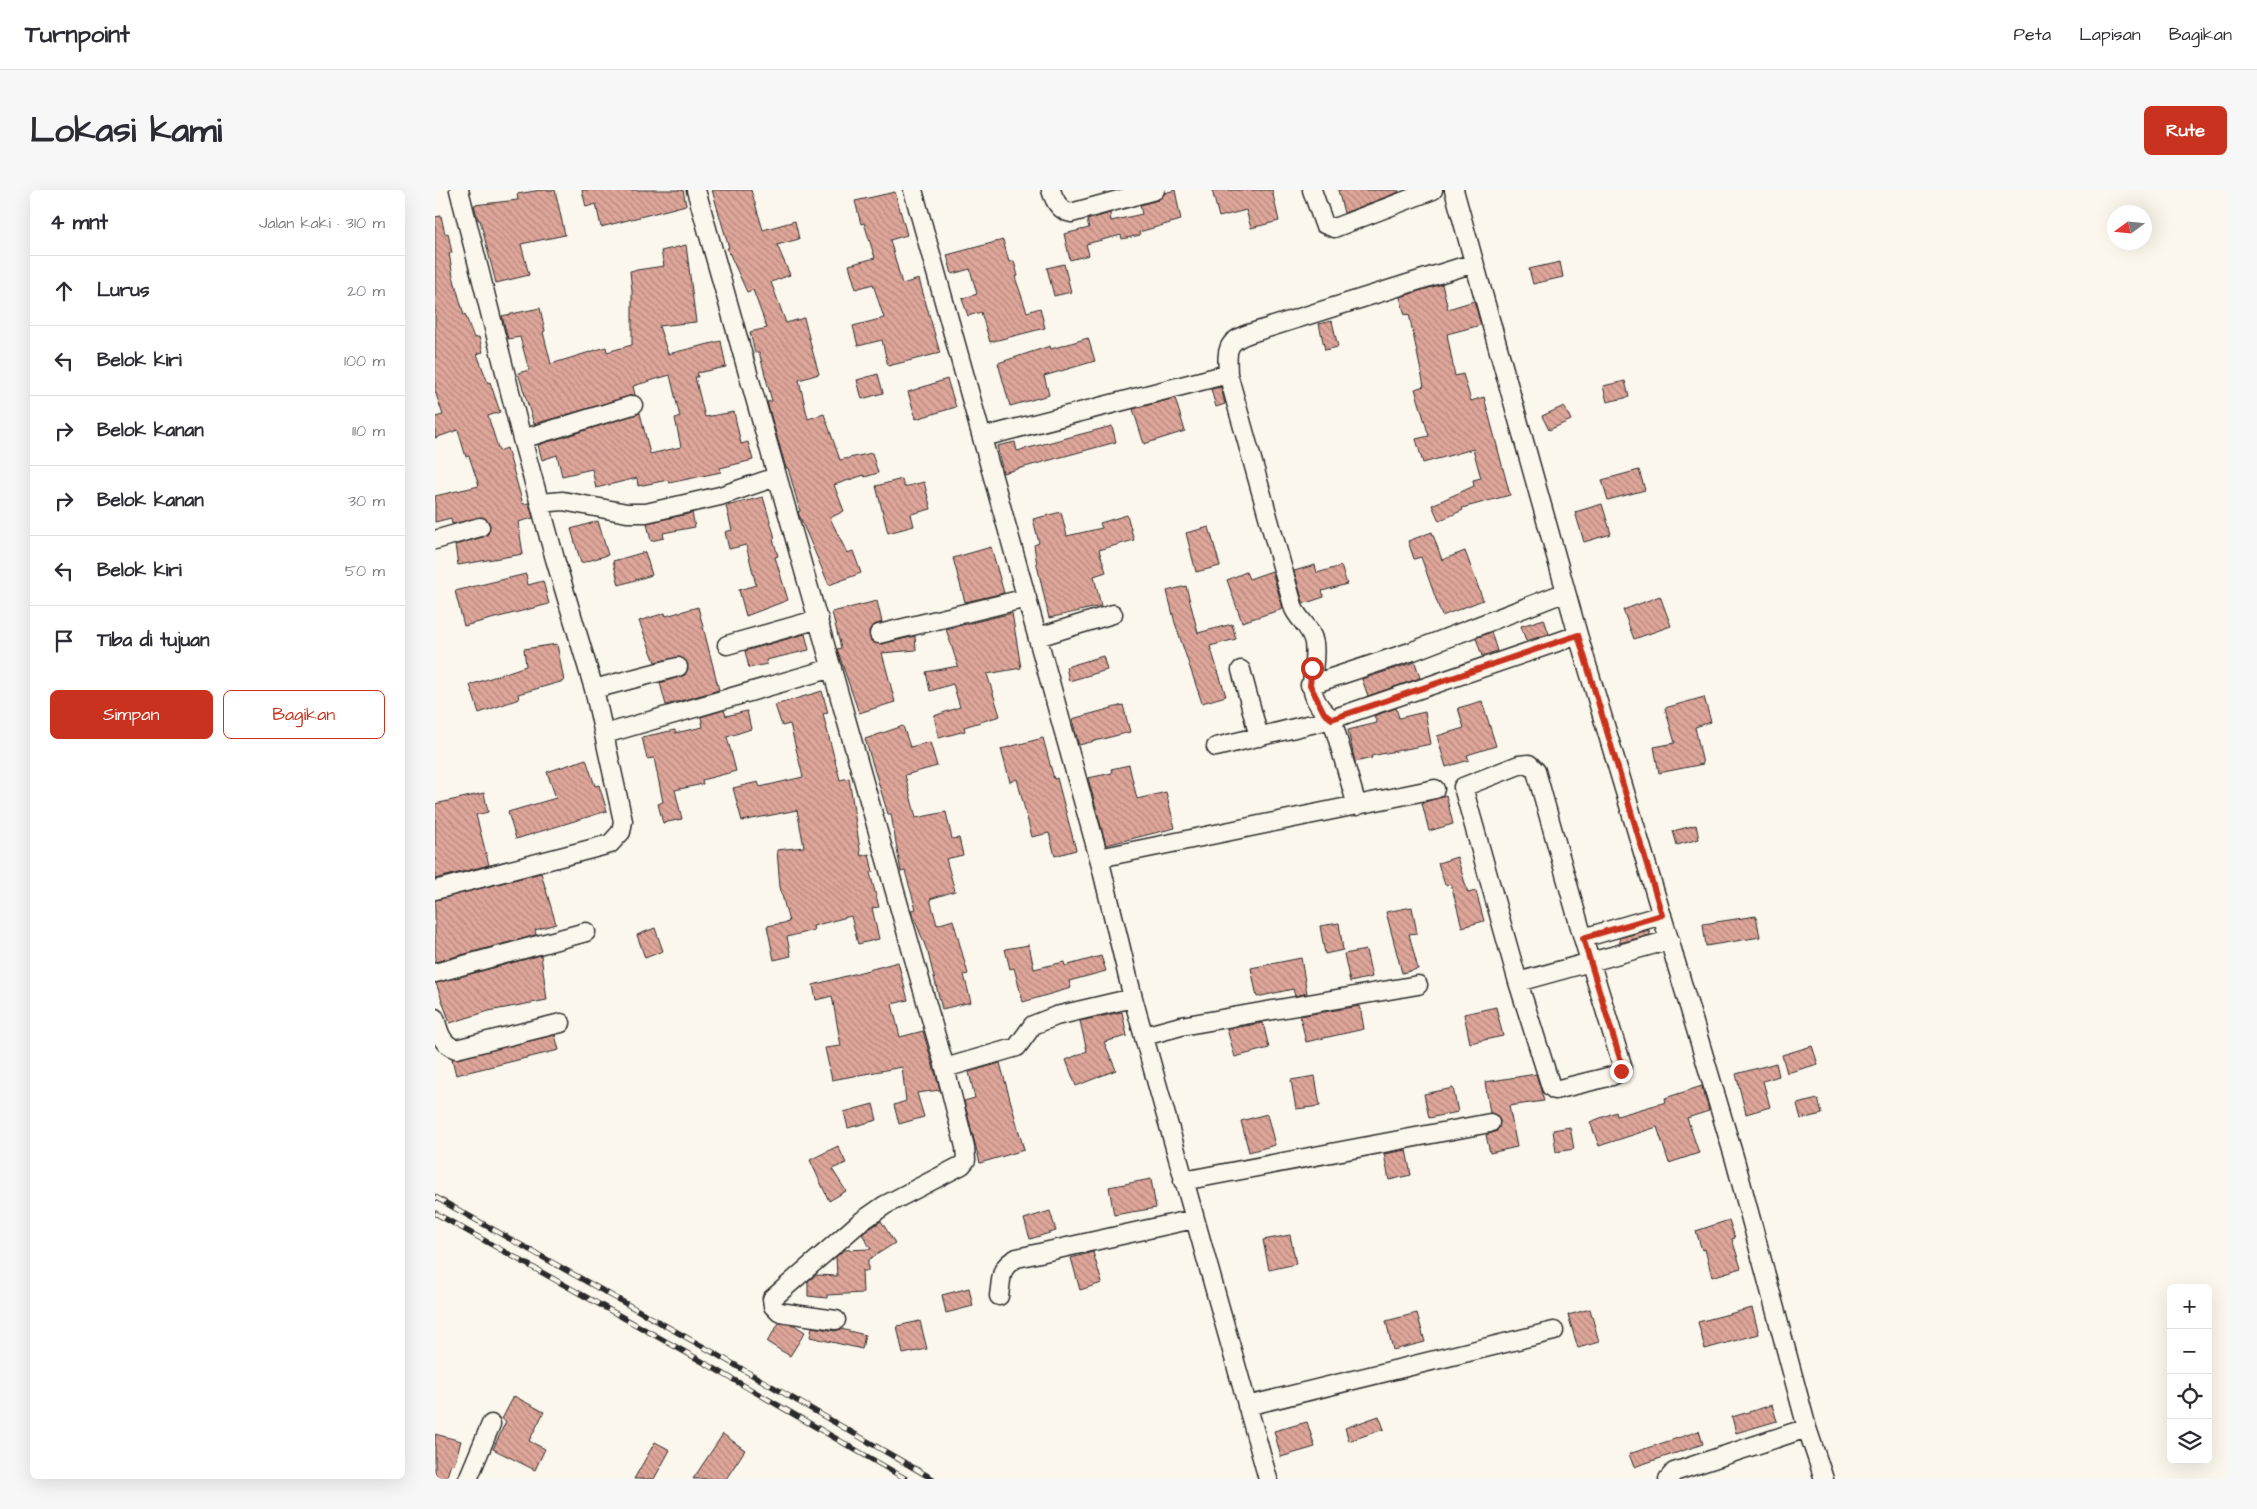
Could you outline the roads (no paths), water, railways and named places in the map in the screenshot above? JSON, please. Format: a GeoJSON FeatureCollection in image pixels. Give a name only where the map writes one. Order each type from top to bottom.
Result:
{"type":"FeatureCollection","features":[{"type":"Feature","properties":{"kind":"street"},"geometry":{"type":"LineString","coordinates":[[435,890],[610,844],[621,832],[623,814],[594,689],[522,439],[459,190]]}},
{"type":"Feature","properties":{"kind":"street"},"geometry":{"type":"LineString","coordinates":[[696,190],[776,477],[819,619],[945,1068],[965,1147],[964,1163],[885,1205],[859,1223],[772,1300],[773,1306],[779,1312],[836,1320]]}},
{"type":"Feature","properties":{"kind":"street"},"geometry":{"type":"LineString","coordinates":[[913,190],[1099,858],[1133,998],[1183,1181],[1268,1479]]}},
{"type":"Feature","properties":{"kind":"street"},"geometry":{"type":"LineString","coordinates":[[1051,190],[1057,204],[1066,212],[1071,213],[1155,190]]}},
{"type":"Feature","properties":{"kind":"street"},"geometry":{"type":"LineString","coordinates":[[1312,190],[1324,224],[1334,228],[1433,190]]}},
{"type":"Feature","properties":{"kind":"street"},"geometry":{"type":"LineString","coordinates":[[1454,190],[1578,635],[1735,1160],[1807,1428],[1824,1479]]}},
{"type":"Feature","properties":{"kind":"street"},"geometry":{"type":"LineString","coordinates":[[1357,806],[1332,719],[1324,713],[1310,685],[1314,643],[1311,632],[1294,609],[1228,374],[1230,346],[1236,338],[1475,263]]}},
{"type":"Feature","properties":{"kind":"street"},"geometry":{"type":"LineString","coordinates":[[983,436],[1228,374]]}},
{"type":"Feature","properties":{"kind":"street"},"geometry":{"type":"LineString","coordinates":[[522,439],[633,405]]}},
{"type":"Feature","properties":{"kind":"street"},"geometry":{"type":"LineString","coordinates":[[540,503],[563,501],[627,513],[646,513],[720,496],[776,477]]}},
{"type":"Feature","properties":{"kind":"street"},"geometry":{"type":"LineString","coordinates":[[435,540],[479,527]]}},
{"type":"Feature","properties":{"kind":"street"},"geometry":{"type":"LineString","coordinates":[[1310,685],[1413,651],[1566,592]]}},
{"type":"Feature","properties":{"kind":"street"},"geometry":{"type":"LineString","coordinates":[[879,634],[1027,598]]}},
{"type":"Feature","properties":{"kind":"street"},"geometry":{"type":"LineString","coordinates":[[1038,637],[1113,614]]}},
{"type":"Feature","properties":{"kind":"street"},"geometry":{"type":"LineString","coordinates":[[727,645],[819,619]]}},
{"type":"Feature","properties":{"kind":"street"},"geometry":{"type":"LineString","coordinates":[[1216,747],[1332,719],[1578,635]]}},
{"type":"Feature","properties":{"kind":"street"},"geometry":{"type":"LineString","coordinates":[[594,689],[677,667]]}},
{"type":"Feature","properties":{"kind":"street"},"geometry":{"type":"LineString","coordinates":[[605,734],[832,668]]}},
{"type":"Feature","properties":{"kind":"street"},"geometry":{"type":"LineString","coordinates":[[1241,670],[1259,737]]}},
{"type":"Feature","properties":{"kind":"street"},"geometry":{"type":"LineString","coordinates":[[1529,764],[1536,771],[1591,962],[1622,1065],[1621,1071],[1612,1076],[1555,1090],[1551,1087],[1518,982],[1463,793],[1465,784],[1519,765],[1529,764]]}},
{"type":"Feature","properties":{"kind":"street"},"geometry":{"type":"LineString","coordinates":[[1099,858],[1435,789]]}},
{"type":"Feature","properties":{"kind":"street"},"geometry":{"type":"LineString","coordinates":[[1583,938],[1662,915]]}},
{"type":"Feature","properties":{"kind":"street"},"geometry":{"type":"LineString","coordinates":[[435,974],[586,932]]}},
{"type":"Feature","properties":{"kind":"street"},"geometry":{"type":"LineString","coordinates":[[1518,982],[1670,940]]}},
{"type":"Feature","properties":{"kind":"street"},"geometry":{"type":"LineString","coordinates":[[1144,1036],[1181,1026],[1418,985]]}},
{"type":"Feature","properties":{"kind":"street"},"geometry":{"type":"LineString","coordinates":[[945,1068],[1017,1048],[1033,1025],[1056,1016],[1133,998]]}},
{"type":"Feature","properties":{"kind":"street"},"geometry":{"type":"LineString","coordinates":[[435,1018],[440,1036],[447,1046],[456,1049],[561,1023]]}},
{"type":"Feature","properties":{"kind":"street"},"geometry":{"type":"LineString","coordinates":[[1183,1181],[1490,1122]]}},
{"type":"Feature","properties":{"kind":"street"},"geometry":{"type":"LineString","coordinates":[[999,1296],[1002,1270],[1006,1263],[1017,1258],[1194,1219]]}},
{"type":"Feature","properties":{"kind":"street"},"geometry":{"type":"LineString","coordinates":[[1247,1406],[1554,1331]]}},
{"type":"Feature","properties":{"kind":"street"},"geometry":{"type":"LineString","coordinates":[[468,1479],[491,1424]]}},
{"type":"Feature","properties":{"kind":"street"},"geometry":{"type":"LineString","coordinates":[[1668,1479],[1674,1472],[1807,1428]]}},
{"type":"Feature","properties":{"kind":"railway"},"geometry":{"type":"LineString","coordinates":[[435,1197],[709,1350],[933,1479]]}},
{"type":"Feature","properties":{"kind":"railway"},"geometry":{"type":"LineString","coordinates":[[435,1213],[703,1362],[906,1479]]}}]}
